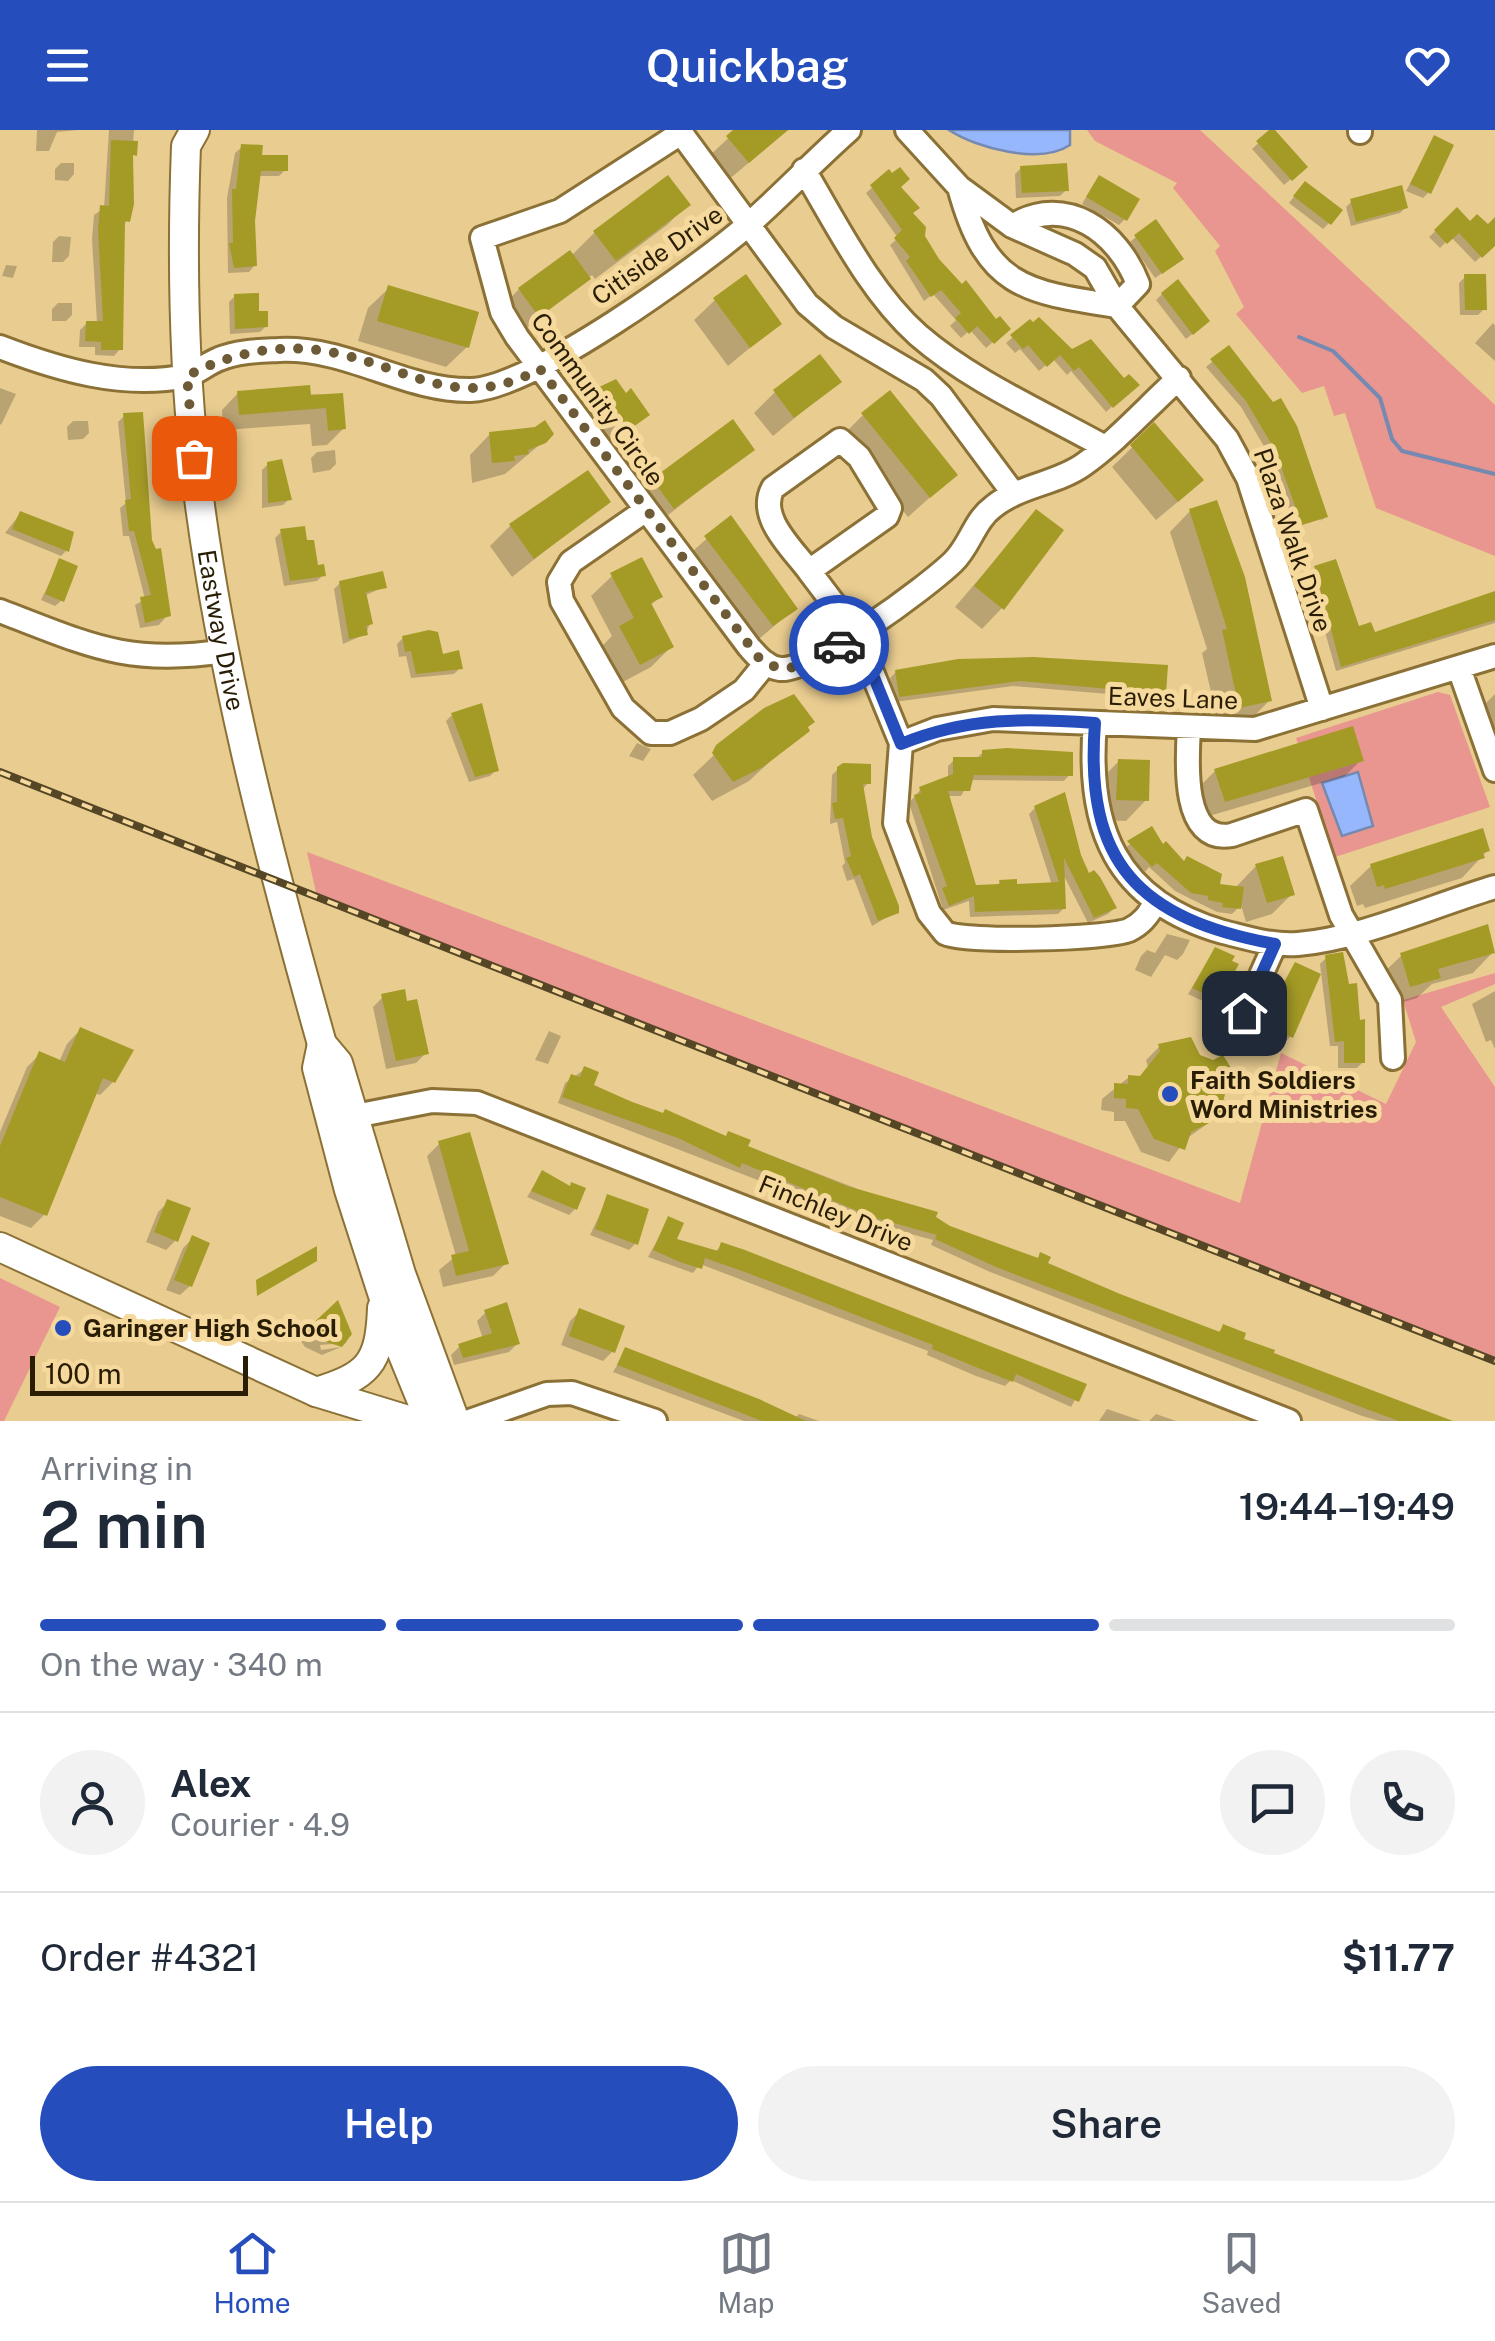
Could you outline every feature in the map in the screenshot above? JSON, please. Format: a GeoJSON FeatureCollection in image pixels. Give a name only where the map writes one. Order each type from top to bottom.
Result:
{"type":"FeatureCollection","features":[{"type":"Feature","properties":{"kind":"main road","name":"Eastway Drive"},"geometry":{"type":"LineString","coordinates":[[186,135],[182,233],[187,376],[199,496],[226,651],[277,882],[322,1044],[338,1063],[401,1274],[455,1421]]}},
{"type":"Feature","properties":{"kind":"main road","name":"Eastway Drive"},"geometry":{"type":"LineString","coordinates":[[322,1044],[317,1068],[382,1297],[430,1421]]}},
{"type":"Feature","properties":{"kind":"main road"},"geometry":{"type":"LineString","coordinates":[[0,1247],[316,1392],[412,1421]]}},
{"type":"Feature","properties":{"kind":"main road"},"geometry":{"type":"LineString","coordinates":[[316,1392],[351,1381],[371,1364],[381,1342],[382,1297]]}},
{"type":"Feature","properties":{"kind":"street","name":"Citiside Drive"},"geometry":{"type":"LineString","coordinates":[[187,376],[219,358],[250,351],[303,349],[335,353],[416,380],[470,390],[503,386],[540,369],[748,224],[848,130]]}},
{"type":"Feature","properties":{"kind":"street","name":"Plaza Walk Drive"},"geometry":{"type":"LineString","coordinates":[[907,130],[959,187],[1012,226],[1075,254],[1095,268],[1117,306],[1180,378],[1244,469],[1322,709]]}},
{"type":"Feature","properties":{"kind":"street","name":"Community Circle"},"geometry":{"type":"LineString","coordinates":[[766,664],[540,369],[502,312],[482,238],[560,211],[682,133],[822,319],[924,380],[941,396],[1013,494]]}},
{"type":"Feature","properties":{"kind":"street"},"geometry":{"type":"LineString","coordinates":[[804,170],[869,276],[918,334],[975,374],[1103,446]]}},
{"type":"Feature","properties":{"kind":"street","name":"Plaza Walk Drive"},"geometry":{"type":"LineString","coordinates":[[959,187],[971,230],[1002,274],[1048,293],[1117,306]]}},
{"type":"Feature","properties":{"kind":"street"},"geometry":{"type":"LineString","coordinates":[[1012,226],[1026,218],[1062,214],[1108,234],[1138,284],[1117,306]]}},
{"type":"Feature","properties":{"kind":"street"},"geometry":{"type":"LineString","coordinates":[[0,347],[81,374],[121,378],[187,376]]}},
{"type":"Feature","properties":{"kind":"street"},"geometry":{"type":"LineString","coordinates":[[646,510],[571,562],[559,582],[562,601],[622,708],[651,732],[670,733],[744,690],[766,664],[780,669],[804,666],[856,633],[956,560],[985,513],[1013,494],[1081,466],[1180,378]]}},
{"type":"Feature","properties":{"kind":"street"},"geometry":{"type":"LineString","coordinates":[[809,571],[887,516],[890,508],[859,456],[840,440],[772,488],[767,499],[771,518],[809,571],[856,633],[901,744],[896,823],[929,913],[945,933],[973,940],[1120,933],[1144,920],[1155,902]]}},
{"type":"Feature","properties":{"kind":"street"},"geometry":{"type":"LineString","coordinates":[[0,611],[136,658],[176,658],[226,651]]}},
{"type":"Feature","properties":{"kind":"street","name":"Eaves Lane"},"geometry":{"type":"LineString","coordinates":[[901,744],[937,729],[993,718],[1255,729],[1495,656]]}},
{"type":"Feature","properties":{"kind":"street"},"geometry":{"type":"LineString","coordinates":[[1458,668],[1495,770]]}},
{"type":"Feature","properties":{"kind":"street"},"geometry":{"type":"LineString","coordinates":[[1095,723],[1092,787],[1101,828],[1123,869],[1155,902],[1212,928],[1275,944],[1322,940],[1495,887]]}},
{"type":"Feature","properties":{"kind":"street"},"geometry":{"type":"LineString","coordinates":[[1188,728],[1189,791],[1206,830],[1220,837],[1232,835],[1306,810],[1350,932],[1390,1000],[1392,1058]]}},
{"type":"Feature","properties":{"kind":"street"},"geometry":{"type":"LineString","coordinates":[[1244,1013],[1275,944]]}},
{"type":"Feature","properties":{"kind":"street","name":"Finchley Drive"},"geometry":{"type":"LineString","coordinates":[[355,1116],[432,1101],[477,1103],[1289,1421]]}},
{"type":"Feature","properties":{"kind":"street"},"geometry":{"type":"LineString","coordinates":[[470,1421],[547,1394],[572,1393],[655,1421]]}},
{"type":"Feature","properties":{"kind":"shaded area"},"geometry":{"type":"Polygon","coordinates":[[[1087,130],[1200,130],[1495,405],[1495,556],[1376,508],[1345,413],[1334,416],[1324,386],[1302,393],[1236,314],[1244,307],[1215,251],[1220,246],[1173,188],[1177,183],[1095,141],[1087,130]]]}},
{"type":"Feature","properties":{"kind":"shaded area"},"geometry":{"type":"Polygon","coordinates":[[[1438,692],[1450,695],[1490,807],[1335,857],[1296,738],[1438,692]]]}},
{"type":"Feature","properties":{"kind":"shaded area"},"geometry":{"type":"Polygon","coordinates":[[[307,852],[1240,1203],[1281,1053],[1386,1104],[1416,1042],[1403,1000],[1495,973],[1495,984],[1441,1007],[1495,1087],[1495,1360],[317,897],[307,852]]]}},
{"type":"Feature","properties":{"kind":"shaded area"},"geometry":{"type":"Polygon","coordinates":[[[0,1278],[60,1307],[4,1421],[0,1421],[0,1278]]]}},
{"type":"Feature","properties":{"kind":"water"},"geometry":{"type":"Polygon","coordinates":[[[949,130],[1070,130],[1070,145],[1042,154],[1008,152],[975,143],[949,130]]]}},
{"type":"Feature","properties":{"kind":"water"},"geometry":{"type":"Polygon","coordinates":[[[1358,772],[1373,826],[1342,836],[1322,783],[1358,772]]]}},
{"type":"Feature","properties":{"kind":"building"},"geometry":{"type":"Polygon","coordinates":[[[733,130],[788,130],[749,163],[726,136],[733,130]]]}},
{"type":"Feature","properties":{"kind":"building"},"geometry":{"type":"Polygon","coordinates":[[[1269,130],[1275,130],[1308,167],[1292,181],[1256,141],[1269,130]]]}},
{"type":"Feature","properties":{"kind":"building"},"geometry":{"type":"Polygon","coordinates":[[[1434,135],[1454,145],[1431,194],[1410,184],[1434,135]]]}},
{"type":"Feature","properties":{"kind":"building"},"geometry":{"type":"Polygon","coordinates":[[[111,140],[138,141],[137,156],[133,155],[134,204],[130,222],[125,221],[123,350],[101,350],[101,342],[85,341],[86,321],[103,321],[98,230],[100,205],[109,206],[111,140]]]}},
{"type":"Feature","properties":{"kind":"building"},"geometry":{"type":"Polygon","coordinates":[[[241,144],[263,145],[262,155],[288,155],[288,171],[261,171],[255,221],[257,266],[234,268],[229,243],[233,243],[232,189],[236,189],[241,144]]]}},
{"type":"Feature","properties":{"kind":"building"},"geometry":{"type":"Polygon","coordinates":[[[1067,163],[1069,191],[1022,193],[1020,166],[1067,163]]]}},
{"type":"Feature","properties":{"kind":"building"},"geometry":{"type":"Polygon","coordinates":[[[900,167],[910,179],[901,187],[920,208],[913,213],[926,227],[925,236],[939,259],[962,284],[966,280],[996,319],[1000,316],[1011,329],[994,344],[977,326],[969,334],[955,318],[961,313],[941,290],[931,297],[906,261],[910,257],[894,238],[902,230],[870,185],[889,169],[892,173],[900,167]]]}},
{"type":"Feature","properties":{"kind":"building"},"geometry":{"type":"Polygon","coordinates":[[[668,175],[691,205],[616,261],[593,231],[668,175]]]}},
{"type":"Feature","properties":{"kind":"building"},"geometry":{"type":"Polygon","coordinates":[[[1099,175],[1140,199],[1127,221],[1086,197],[1099,175]]]}},
{"type":"Feature","properties":{"kind":"building"},"geometry":{"type":"Polygon","coordinates":[[[1305,181],[1343,210],[1331,225],[1293,196],[1305,181]]]}},
{"type":"Feature","properties":{"kind":"building"},"geometry":{"type":"Polygon","coordinates":[[[1402,185],[1408,208],[1356,222],[1350,199],[1402,185]]]}},
{"type":"Feature","properties":{"kind":"building"},"geometry":{"type":"Polygon","coordinates":[[[1457,207],[1470,221],[1477,214],[1488,224],[1495,217],[1495,246],[1482,258],[1459,233],[1447,244],[1434,230],[1457,207]]]}},
{"type":"Feature","properties":{"kind":"building"},"geometry":{"type":"Polygon","coordinates":[[[1156,219],[1184,259],[1162,274],[1134,235],[1156,219]]]}},
{"type":"Feature","properties":{"kind":"building"},"geometry":{"type":"Polygon","coordinates":[[[570,250],[591,279],[539,317],[518,288],[570,250]]]}},
{"type":"Feature","properties":{"kind":"building"},"geometry":{"type":"Polygon","coordinates":[[[746,274],[782,324],[750,348],[713,298],[746,274]]]}},
{"type":"Feature","properties":{"kind":"building"},"geometry":{"type":"Polygon","coordinates":[[[1464,274],[1486,274],[1487,310],[1465,310],[1464,274]]]}},
{"type":"Feature","properties":{"kind":"building"},"geometry":{"type":"Polygon","coordinates":[[[1178,279],[1210,321],[1193,335],[1161,293],[1178,279]]]}},
{"type":"Feature","properties":{"kind":"building"},"geometry":{"type":"Polygon","coordinates":[[[388,285],[479,312],[469,348],[377,321],[388,285]]]}},
{"type":"Feature","properties":{"kind":"building"},"geometry":{"type":"Polygon","coordinates":[[[259,293],[259,311],[268,311],[268,327],[235,329],[234,294],[259,293]]]}},
{"type":"Feature","properties":{"kind":"building"},"geometry":{"type":"Polygon","coordinates":[[[1039,317],[1072,349],[1091,339],[1124,378],[1129,374],[1140,385],[1113,408],[1079,367],[1074,371],[1060,355],[1047,367],[1028,345],[1023,349],[1010,335],[1030,319],[1033,322],[1039,317]]]}},
{"type":"Feature","properties":{"kind":"building"},"geometry":{"type":"Polygon","coordinates":[[[1229,345],[1273,402],[1281,398],[1297,426],[1328,517],[1302,525],[1275,450],[1246,401],[1210,359],[1229,345]]]}},
{"type":"Feature","properties":{"kind":"building"},"geometry":{"type":"Polygon","coordinates":[[[820,354],[842,382],[794,418],[773,390],[820,354]]]}},
{"type":"Feature","properties":{"kind":"building"},"geometry":{"type":"Polygon","coordinates":[[[616,379],[626,393],[631,388],[650,415],[626,432],[591,391],[616,379]]]}},
{"type":"Feature","properties":{"kind":"building"},"geometry":{"type":"Polygon","coordinates":[[[310,385],[311,395],[343,393],[346,429],[328,431],[326,408],[239,415],[237,391],[310,385]]]}},
{"type":"Feature","properties":{"kind":"building"},"geometry":{"type":"Polygon","coordinates":[[[890,390],[958,475],[930,498],[861,413],[890,390]]]}},
{"type":"Feature","properties":{"kind":"building"},"geometry":{"type":"Polygon","coordinates":[[[143,412],[152,540],[156,549],[161,548],[171,616],[145,623],[140,597],[151,595],[134,531],[129,531],[125,500],[131,499],[123,413],[143,412]]]}},
{"type":"Feature","properties":{"kind":"building"},"geometry":{"type":"Polygon","coordinates":[[[733,419],[755,450],[674,509],[652,479],[733,419]]]}},
{"type":"Feature","properties":{"kind":"building"},"geometry":{"type":"Polygon","coordinates":[[[545,420],[554,434],[546,443],[528,450],[529,454],[514,456],[515,461],[492,463],[489,432],[535,427],[545,420]]]}},
{"type":"Feature","properties":{"kind":"building"},"geometry":{"type":"Polygon","coordinates":[[[1154,422],[1204,480],[1178,502],[1130,445],[1154,422]]]}},
{"type":"Feature","properties":{"kind":"building"},"geometry":{"type":"Polygon","coordinates":[[[282,459],[292,500],[268,503],[267,462],[282,459]]]}},
{"type":"Feature","properties":{"kind":"building"},"geometry":{"type":"Polygon","coordinates":[[[588,470],[611,502],[534,559],[509,524],[588,470]]]}},
{"type":"Feature","properties":{"kind":"building"},"geometry":{"type":"Polygon","coordinates":[[[1217,500],[1245,577],[1272,701],[1239,708],[1222,630],[1227,629],[1189,509],[1217,500]]]}},
{"type":"Feature","properties":{"kind":"building"},"geometry":{"type":"Polygon","coordinates":[[[1036,509],[1064,530],[1004,610],[974,586],[1036,509]]]}},
{"type":"Feature","properties":{"kind":"building"},"geometry":{"type":"Polygon","coordinates":[[[20,511],[74,532],[69,552],[12,529],[20,511]]]}},
{"type":"Feature","properties":{"kind":"building"},"geometry":{"type":"Polygon","coordinates":[[[731,515],[798,609],[773,626],[704,536],[731,515]]]}},
{"type":"Feature","properties":{"kind":"building"},"geometry":{"type":"Polygon","coordinates":[[[305,526],[307,540],[314,540],[318,565],[324,564],[326,576],[290,581],[280,529],[305,526]]]}},
{"type":"Feature","properties":{"kind":"building"},"geometry":{"type":"Polygon","coordinates":[[[642,557],[663,597],[651,603],[674,647],[640,665],[619,626],[634,618],[610,573],[642,557]]]}},
{"type":"Feature","properties":{"kind":"building"},"geometry":{"type":"Polygon","coordinates":[[[59,558],[78,566],[64,602],[45,594],[59,558]]]}},
{"type":"Feature","properties":{"kind":"building"},"geometry":{"type":"Polygon","coordinates":[[[1336,559],[1359,626],[1371,622],[1375,632],[1495,591],[1495,620],[1341,667],[1314,566],[1336,559]]]}},
{"type":"Feature","properties":{"kind":"building"},"geometry":{"type":"Polygon","coordinates":[[[383,571],[387,588],[366,592],[373,624],[366,626],[368,635],[349,639],[339,581],[383,571]]]}},
{"type":"Feature","properties":{"kind":"building"},"geometry":{"type":"Polygon","coordinates":[[[438,632],[443,654],[459,650],[463,669],[416,674],[411,651],[405,652],[402,636],[438,632]]]}},
{"type":"Feature","properties":{"kind":"building"},"geometry":{"type":"Polygon","coordinates":[[[1033,657],[1168,665],[1166,694],[1020,681],[899,697],[895,670],[958,659],[1033,657]]]}},
{"type":"Feature","properties":{"kind":"building"},"geometry":{"type":"Polygon","coordinates":[[[794,694],[815,722],[808,727],[810,731],[763,767],[733,782],[712,753],[716,745],[764,708],[794,694]]]}},
{"type":"Feature","properties":{"kind":"building"},"geometry":{"type":"Polygon","coordinates":[[[482,703],[499,771],[475,777],[451,713],[482,703]]]}},
{"type":"Feature","properties":{"kind":"building"},"geometry":{"type":"Polygon","coordinates":[[[1353,726],[1364,761],[1225,802],[1214,769],[1353,726]]]}},
{"type":"Feature","properties":{"kind":"building"},"geometry":{"type":"Polygon","coordinates":[[[982,750],[1073,752],[1073,776],[974,775],[970,791],[948,791],[976,885],[1017,879],[1017,884],[1059,882],[1034,806],[1065,792],[1089,873],[1094,870],[1100,877],[1117,908],[1094,918],[1064,858],[1066,909],[975,912],[974,896],[949,906],[942,888],[947,886],[914,795],[921,793],[919,787],[953,774],[953,757],[982,757],[982,750]]]}},
{"type":"Feature","properties":{"kind":"building"},"geometry":{"type":"Polygon","coordinates":[[[1118,759],[1150,760],[1149,801],[1116,800],[1118,759]]]}},
{"type":"Feature","properties":{"kind":"building"},"geometry":{"type":"Polygon","coordinates":[[[843,763],[871,764],[871,784],[863,784],[872,837],[899,906],[899,913],[878,921],[860,874],[854,877],[846,858],[851,856],[843,818],[835,819],[832,803],[837,802],[837,767],[843,763]]]}},
{"type":"Feature","properties":{"kind":"building"},"geometry":{"type":"Polygon","coordinates":[[[1152,826],[1163,844],[1166,841],[1184,861],[1187,856],[1222,874],[1220,884],[1244,887],[1241,909],[1222,907],[1223,903],[1208,900],[1208,896],[1191,893],[1157,863],[1152,867],[1127,841],[1152,826]]]}},
{"type":"Feature","properties":{"kind":"building"},"geometry":{"type":"Polygon","coordinates":[[[1483,828],[1490,851],[1483,853],[1485,858],[1385,889],[1384,885],[1377,887],[1370,864],[1483,828]]]}},
{"type":"Feature","properties":{"kind":"building"},"geometry":{"type":"Polygon","coordinates":[[[1283,856],[1295,895],[1267,903],[1255,864],[1283,856]]]}},
{"type":"Feature","properties":{"kind":"building"},"geometry":{"type":"Polygon","coordinates":[[[1488,924],[1495,953],[1438,969],[1441,978],[1410,987],[1400,953],[1488,924]]]}},
{"type":"Feature","properties":{"kind":"building"},"geometry":{"type":"Polygon","coordinates":[[[1215,947],[1235,956],[1232,961],[1239,964],[1219,1000],[1192,988],[1215,947]]]}},
{"type":"Feature","properties":{"kind":"building"},"geometry":{"type":"Polygon","coordinates":[[[1343,952],[1349,984],[1357,983],[1360,1020],[1365,1019],[1365,1063],[1344,1063],[1344,1041],[1335,1042],[1325,955],[1343,952]]]}},
{"type":"Feature","properties":{"kind":"building"},"geometry":{"type":"Polygon","coordinates":[[[1295,962],[1321,974],[1293,1038],[1262,1023],[1295,962]]]}},
{"type":"Feature","properties":{"kind":"building"},"geometry":{"type":"Polygon","coordinates":[[[405,989],[407,1001],[417,999],[429,1054],[396,1061],[381,994],[405,989]]]}},
{"type":"Feature","properties":{"kind":"building"},"geometry":{"type":"Polygon","coordinates":[[[80,1027],[134,1050],[115,1083],[103,1078],[47,1216],[0,1197],[0,1146],[39,1051],[65,1062],[80,1027]]]}},
{"type":"Feature","properties":{"kind":"building","name":"Faith Soldiers Word Ministries"},"geometry":{"type":"Polygon","coordinates":[[[1191,1037],[1200,1055],[1213,1060],[1223,1055],[1240,1082],[1226,1090],[1219,1118],[1191,1132],[1185,1150],[1154,1139],[1138,1109],[1126,1108],[1126,1099],[1114,1098],[1114,1083],[1128,1084],[1128,1075],[1140,1076],[1160,1051],[1158,1044],[1191,1037]]]}},
{"type":"Feature","properties":{"kind":"building"},"geometry":{"type":"Polygon","coordinates":[[[584,1066],[599,1072],[594,1085],[632,1102],[663,1113],[665,1109],[726,1136],[728,1131],[751,1140],[748,1146],[847,1186],[938,1212],[936,1217],[950,1226],[1038,1258],[1040,1252],[1051,1257],[1048,1263],[1120,1294],[1220,1332],[1223,1324],[1246,1333],[1244,1339],[1275,1350],[1274,1353],[1453,1421],[1399,1421],[996,1267],[935,1239],[937,1235],[872,1217],[742,1163],[740,1168],[678,1138],[562,1097],[571,1074],[580,1077],[584,1066]]]}},
{"type":"Feature","properties":{"kind":"building"},"geometry":{"type":"Polygon","coordinates":[[[470,1132],[509,1264],[456,1276],[451,1255],[469,1251],[438,1141],[470,1132]]]}},
{"type":"Feature","properties":{"kind":"building"},"geometry":{"type":"Polygon","coordinates":[[[542,1170],[570,1186],[571,1182],[586,1188],[577,1210],[531,1191],[542,1170]]]}},
{"type":"Feature","properties":{"kind":"building"},"geometry":{"type":"Polygon","coordinates":[[[607,1194],[649,1209],[638,1245],[595,1229],[607,1194]]]}},
{"type":"Feature","properties":{"kind":"building"},"geometry":{"type":"Polygon","coordinates":[[[167,1199],[191,1208],[178,1242],[154,1232],[167,1199]]]}},
{"type":"Feature","properties":{"kind":"building"},"geometry":{"type":"Polygon","coordinates":[[[668,1216],[684,1223],[677,1239],[718,1251],[721,1242],[745,1250],[1087,1384],[1079,1402],[1016,1374],[1013,1382],[932,1349],[933,1345],[745,1272],[705,1258],[702,1269],[680,1262],[653,1250],[668,1216]]]}},
{"type":"Feature","properties":{"kind":"building"},"geometry":{"type":"Polygon","coordinates":[[[192,1235],[210,1243],[192,1287],[174,1280],[192,1235]]]}},
{"type":"Feature","properties":{"kind":"building"},"geometry":{"type":"Polygon","coordinates":[[[317,1246],[317,1261],[257,1296],[256,1280],[317,1246]]]}},
{"type":"Feature","properties":{"kind":"building"},"geometry":{"type":"Polygon","coordinates":[[[338,1300],[352,1334],[342,1347],[314,1338],[308,1328],[338,1300]]]}},
{"type":"Feature","properties":{"kind":"building"},"geometry":{"type":"Polygon","coordinates":[[[507,1302],[520,1344],[463,1358],[458,1344],[492,1333],[484,1310],[507,1302]]]}},
{"type":"Feature","properties":{"kind":"building"},"geometry":{"type":"Polygon","coordinates":[[[579,1308],[625,1326],[615,1353],[569,1336],[579,1308]]]}},
{"type":"Feature","properties":{"kind":"building"},"geometry":{"type":"Polygon","coordinates":[[[625,1347],[806,1421],[762,1421],[617,1365],[625,1347]]]}},
{"type":"Feature","properties":{"kind":"waterway"},"geometry":{"type":"LineString","coordinates":[[1299,337],[1333,351],[1380,398],[1392,439],[1402,451],[1495,474]]}},
{"type":"Feature","properties":{"kind":"railway"},"geometry":{"type":"LineString","coordinates":[[0,772],[1495,1361]]}},
{"type":"Feature","properties":{"kind":"way so far"},"geometry":{"type":"LineString","coordinates":[[194,458],[187,376],[219,358],[250,351],[303,349],[335,353],[398,376],[470,390],[503,386],[540,369],[759,658],[772,667],[792,668],[804,666],[839,645]]}},
{"type":"Feature","properties":{"kind":"place","name":"Faith Soldiers Word Ministries"},"geometry":{"type":"Point","coordinates":[1170,1094]}},
{"type":"Feature","properties":{"kind":"place","name":"Garinger High School"},"geometry":{"type":"Point","coordinates":[63,1328]}},
{"type":"Feature","properties":{"kind":"route"},"geometry":{"type":"LineString","coordinates":[[839,645],[856,633],[901,744],[937,729],[993,718],[1095,723],[1095,805],[1101,828],[1123,869],[1155,902],[1185,918],[1275,944],[1244,1013]]}}]}
